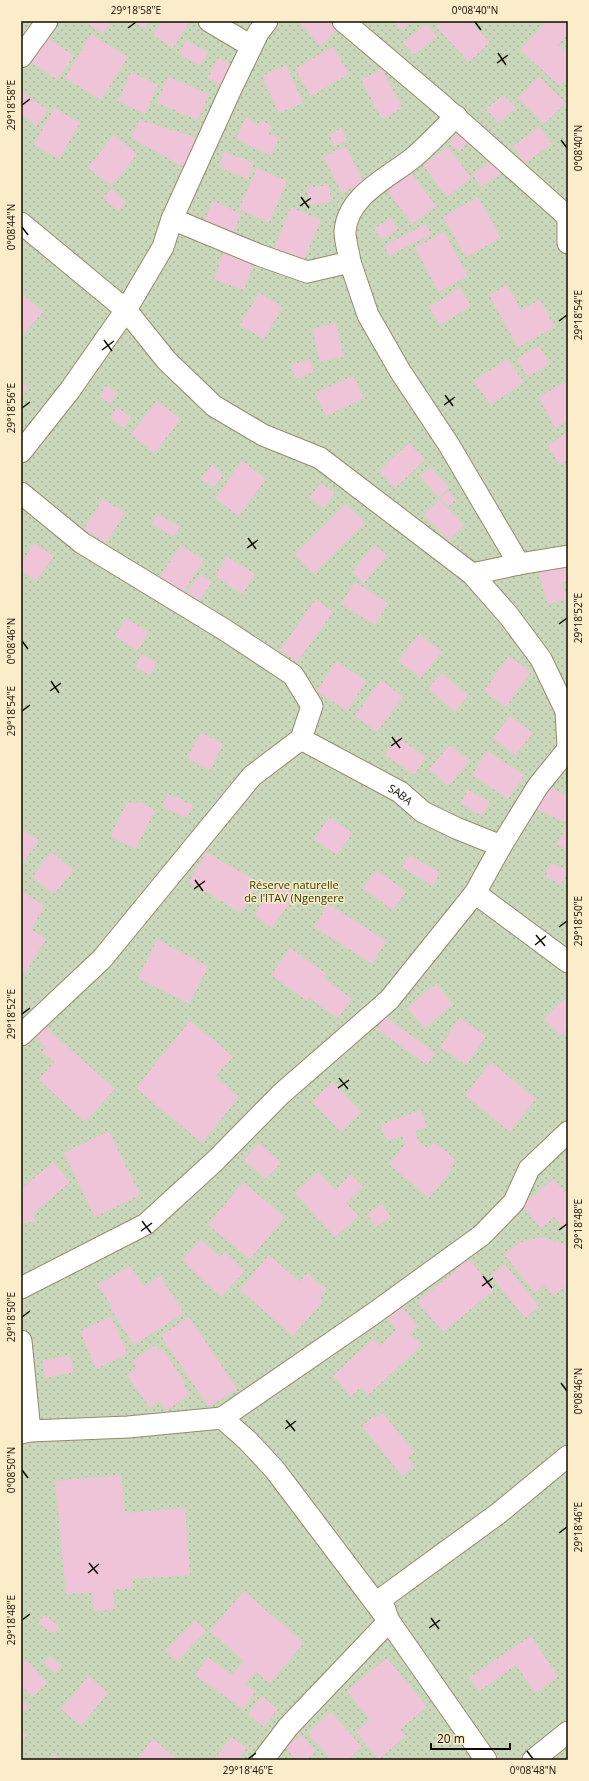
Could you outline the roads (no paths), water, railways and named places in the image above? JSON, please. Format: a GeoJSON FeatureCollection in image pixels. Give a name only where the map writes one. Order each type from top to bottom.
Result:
{"type":"FeatureCollection","features":[{"type":"Feature","properties":{"kind":"street"},"geometry":{"type":"LineString","coordinates":[[21,57],[47,21]]}},
{"type":"Feature","properties":{"kind":"street"},"geometry":{"type":"LineString","coordinates":[[209,21],[252,46]]}},
{"type":"Feature","properties":{"kind":"street"},"geometry":{"type":"LineString","coordinates":[[21,452],[70,390],[126,310],[163,247],[172,219],[258,32],[267,21]]}},
{"type":"Feature","properties":{"kind":"street"},"geometry":{"type":"LineString","coordinates":[[343,21],[456,116],[568,217],[568,243]]}},
{"type":"Feature","properties":{"kind":"street"},"geometry":{"type":"LineString","coordinates":[[456,116],[434,139],[412,158],[365,193],[350,214],[345,232],[350,262],[368,315],[400,371],[449,445],[519,564]]}},
{"type":"Feature","properties":{"kind":"street"},"geometry":{"type":"LineString","coordinates":[[172,219],[259,255],[308,272],[350,262]]}},
{"type":"Feature","properties":{"kind":"street"},"geometry":{"type":"LineString","coordinates":[[21,223],[126,310],[168,361],[214,406],[263,435],[320,458],[472,574],[509,616],[542,659],[566,711],[568,748],[538,786],[501,846],[475,893],[389,1000],[281,1094],[215,1161],[146,1224],[21,1288]]}},
{"type":"Feature","properties":{"kind":"street"},"geometry":{"type":"LineString","coordinates":[[21,493],[82,543],[225,630],[293,675],[312,706],[301,739],[252,776],[102,959],[21,1035]]}},
{"type":"Feature","properties":{"kind":"street"},"geometry":{"type":"LineString","coordinates":[[472,574],[568,556]]}},
{"type":"Feature","properties":{"kind":"street","name":"SABA"},"geometry":{"type":"LineString","coordinates":[[301,739],[400,792],[423,812],[456,828],[501,846]]}},
{"type":"Feature","properties":{"kind":"street"},"geometry":{"type":"LineString","coordinates":[[475,893],[568,962]]}},
{"type":"Feature","properties":{"kind":"street"},"geometry":{"type":"LineString","coordinates":[[21,1341],[26,1432],[128,1426],[222,1418],[373,1314],[482,1235],[514,1202],[529,1168],[568,1132]]}},
{"type":"Feature","properties":{"kind":"street"},"geometry":{"type":"LineString","coordinates":[[222,1418],[248,1441],[276,1470],[389,1621],[486,1760]]}},
{"type":"Feature","properties":{"kind":"street"},"geometry":{"type":"LineString","coordinates":[[389,1621],[381,1599],[499,1513],[568,1456]]}},
{"type":"Feature","properties":{"kind":"street"},"geometry":{"type":"LineString","coordinates":[[264,1760],[288,1728],[389,1621]]}},
{"type":"Feature","properties":{"kind":"street"},"geometry":{"type":"LineString","coordinates":[[533,1760],[568,1732]]}},
{"type":"Feature","properties":{"kind":"park label","name":"Réserve naturelle de l'ITAV (Ngengere"},"geometry":{"type":"Point","coordinates":[294,890]}}]}
